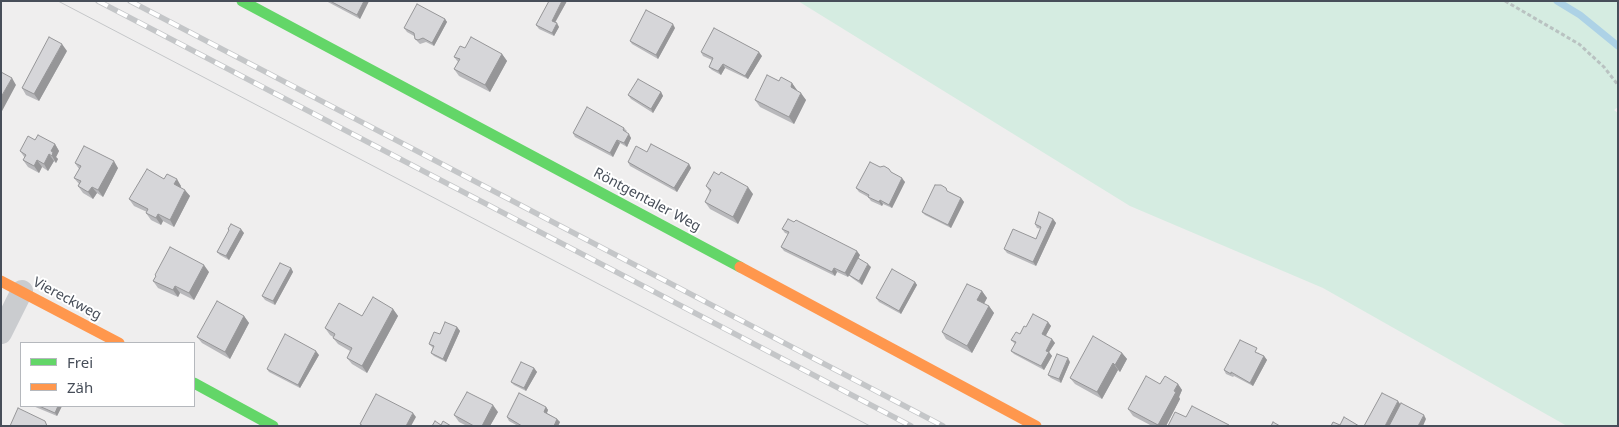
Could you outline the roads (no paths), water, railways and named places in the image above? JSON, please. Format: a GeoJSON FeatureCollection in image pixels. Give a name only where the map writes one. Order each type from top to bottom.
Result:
{"type":"FeatureCollection","features":[{"type":"Feature","properties":{"kind":"street","name":"Röntgentaler Weg"},"geometry":{"type":"LineString","coordinates":[[242,1],[1036,426]]}},
{"type":"Feature","properties":{"kind":"street","name":"Viereckweg"},"geometry":{"type":"LineString","coordinates":[[1,281],[117,342]]}},
{"type":"Feature","properties":{"kind":"street"},"geometry":{"type":"LineString","coordinates":[[1,334],[22,292]]}},
{"type":"Feature","properties":{"kind":"street"},"geometry":{"type":"LineString","coordinates":[[195,384],[273,426]]}},
{"type":"Feature","properties":{"kind":"waterway"},"geometry":{"type":"LineString","coordinates":[[1557,1],[1580,15],[1618,46]]}},
{"type":"Feature","properties":{"kind":"tram line"},"geometry":{"type":"LineString","coordinates":[[58,1],[870,426]]}},
{"type":"Feature","properties":{"kind":"railway"},"geometry":{"type":"LineString","coordinates":[[98,1],[911,426]]}},
{"type":"Feature","properties":{"kind":"railway"},"geometry":{"type":"LineString","coordinates":[[130,1],[943,426]]}}]}
